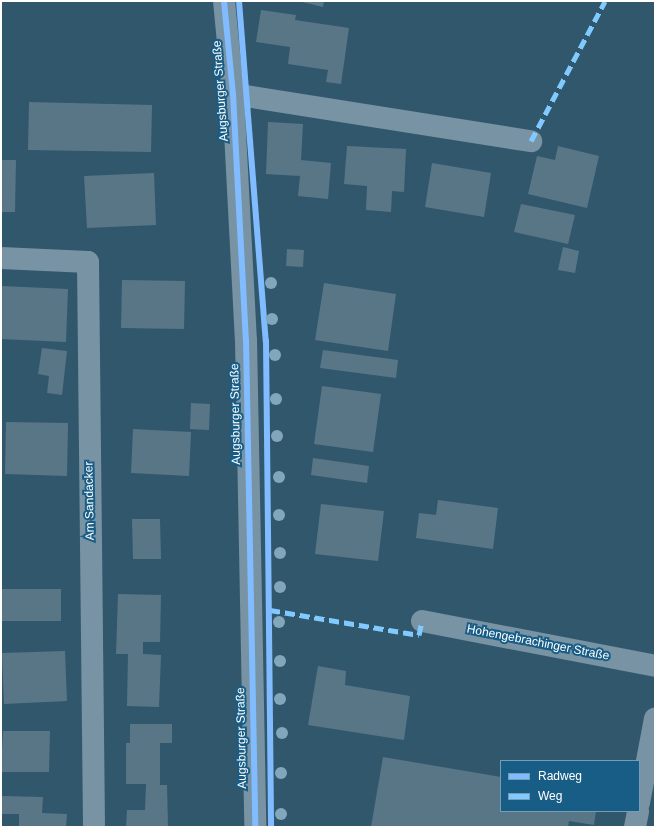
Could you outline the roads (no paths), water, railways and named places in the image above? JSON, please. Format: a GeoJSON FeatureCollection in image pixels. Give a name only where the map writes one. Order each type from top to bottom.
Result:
{"type":"FeatureCollection","features":[{"type":"Feature","properties":{"kind":"street","name":"Augsburger Straße"},"geometry":{"type":"LineString","coordinates":[[224,1],[233,94],[246,340],[255,827]]}},
{"type":"Feature","properties":{"kind":"street","name":"Augsburger Straße"},"geometry":{"type":"LineString","coordinates":[[233,94],[530,141]]}},
{"type":"Feature","properties":{"kind":"street","name":"Am Sandacker"},"geometry":{"type":"LineString","coordinates":[[1,258],[88,262],[94,827]]}},
{"type":"Feature","properties":{"kind":"street","name":"Hohengebrachinger Straße"},"geometry":{"type":"LineString","coordinates":[[422,621],[655,666]]}},
{"type":"Feature","properties":{"kind":"street"},"geometry":{"type":"LineString","coordinates":[[640,798],[655,718]]}},
{"type":"Feature","properties":{"kind":"street"},"geometry":{"type":"LineString","coordinates":[[634,827],[638,812]]}}]}
